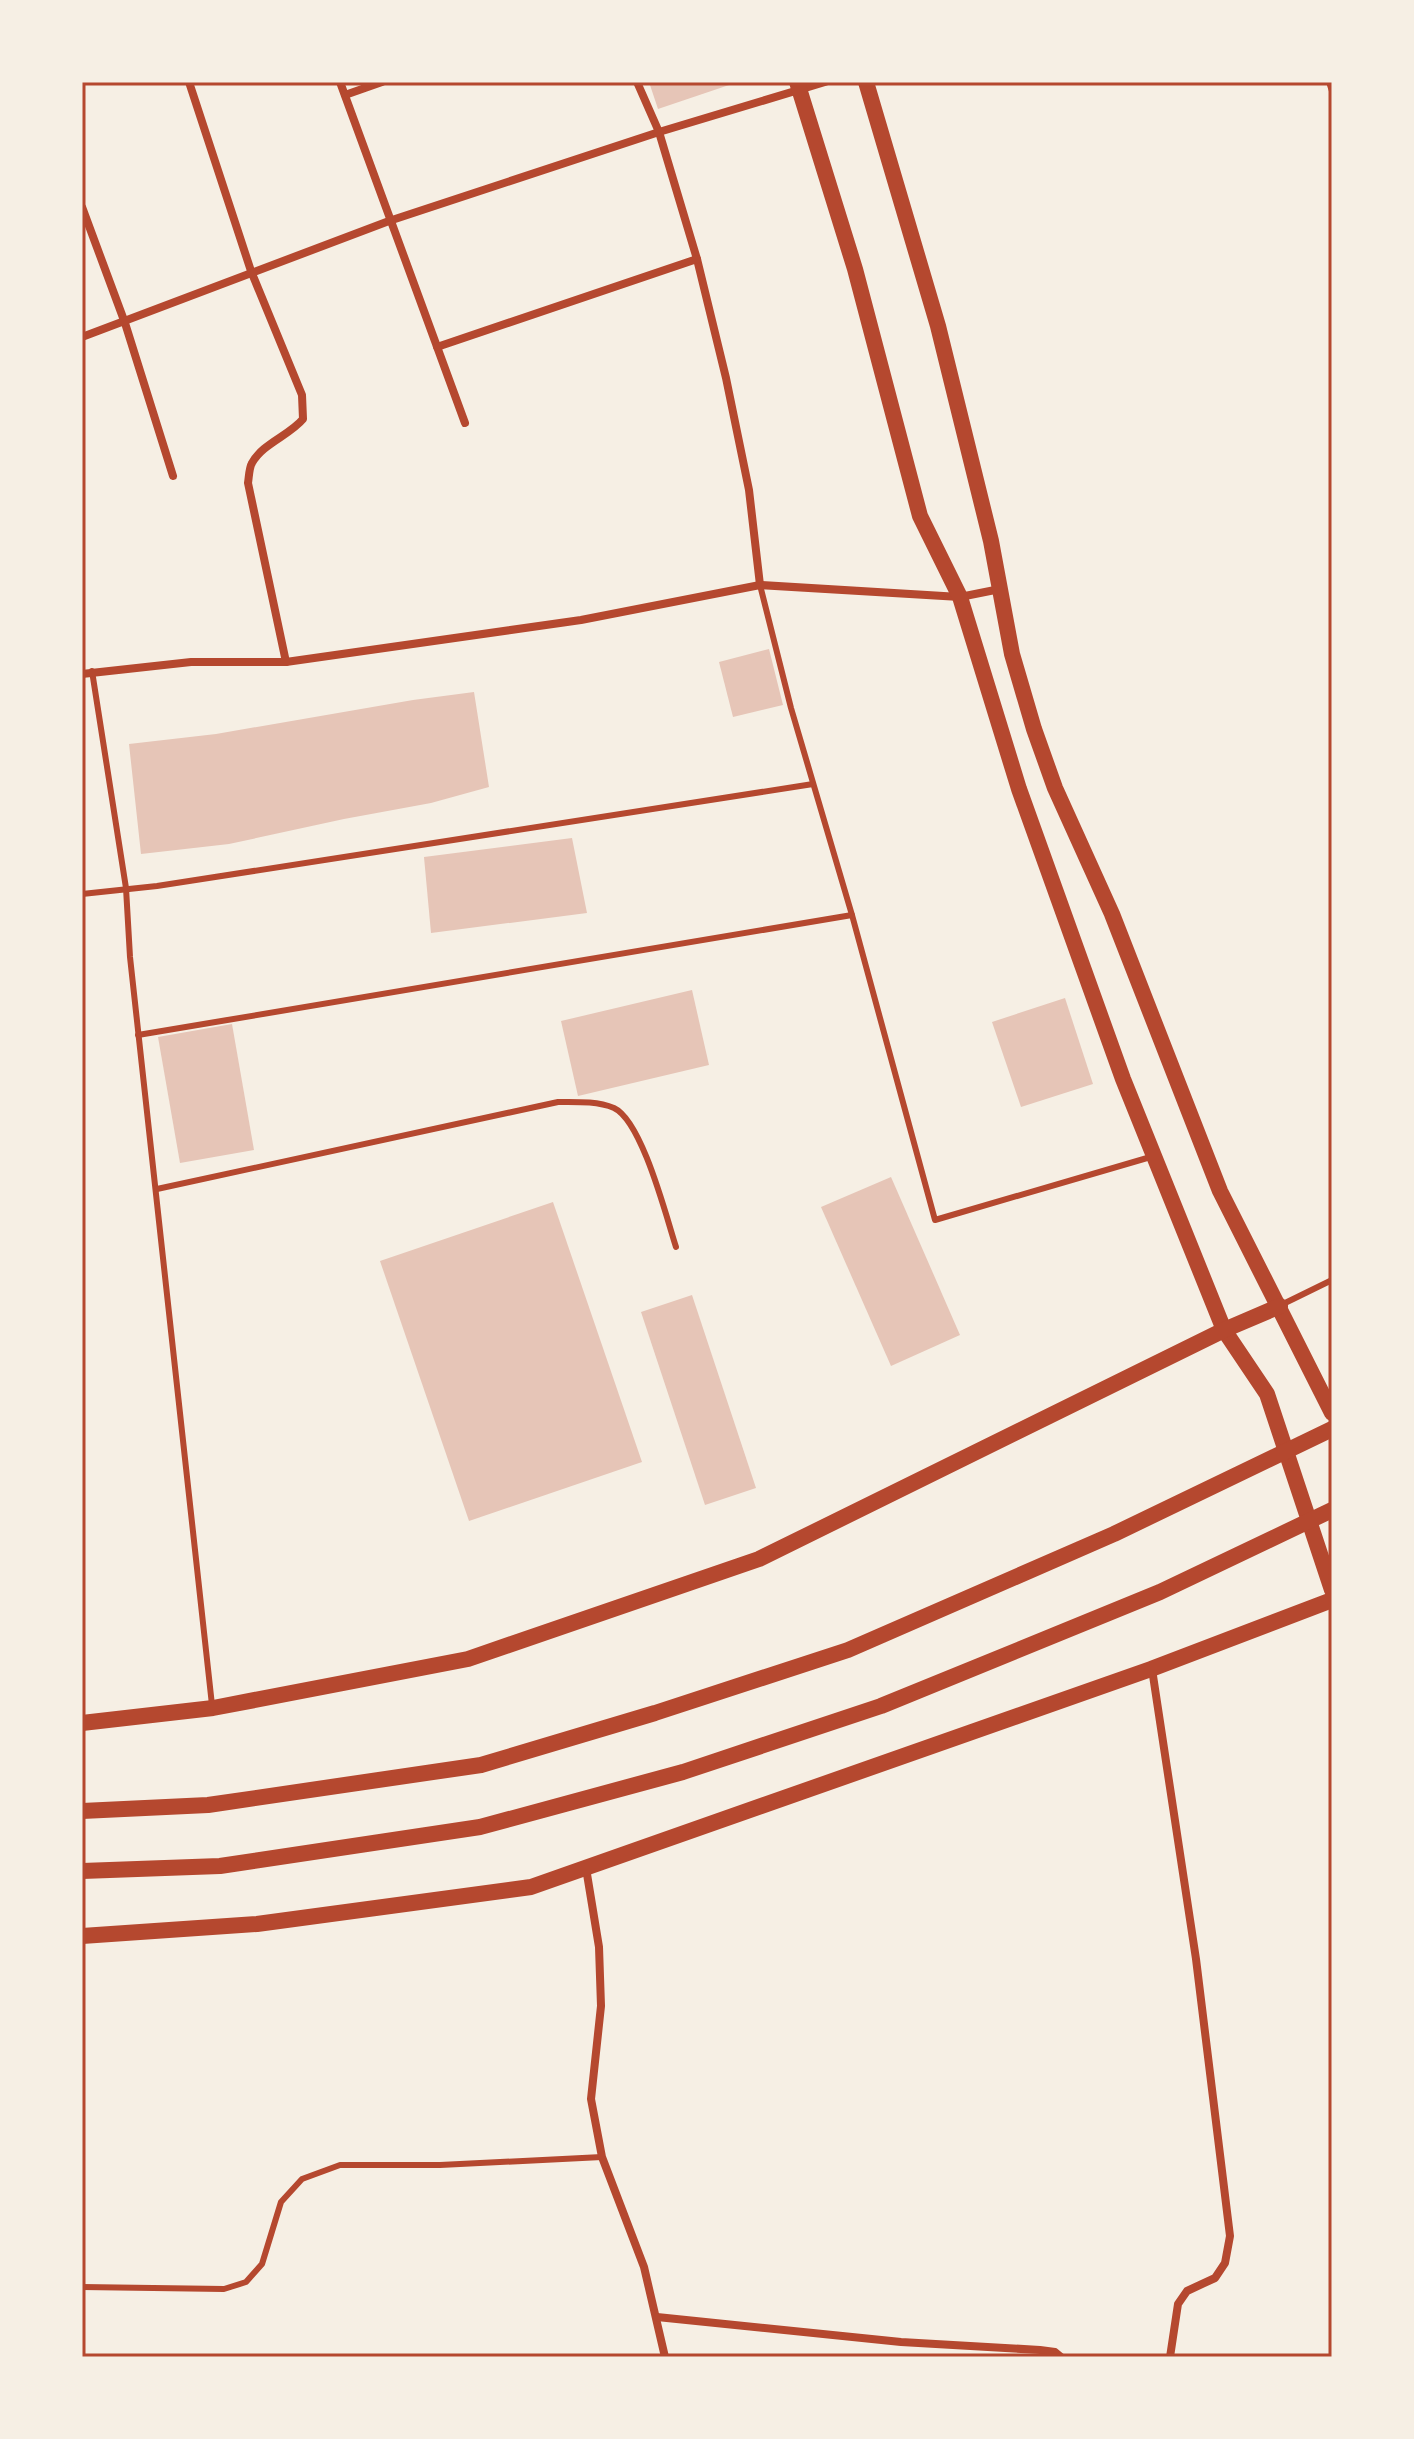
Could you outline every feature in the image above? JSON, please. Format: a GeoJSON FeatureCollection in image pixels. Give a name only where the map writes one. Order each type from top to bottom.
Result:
{"type":"FeatureCollection","features":[{"type":"Feature","properties":{"kind":"main road"},"geometry":{"type":"LineString","coordinates":[[866,82],[883,131],[938,326],[991,541],[1012,654],[1034,729],[1055,788],[1112,914],[1220,1191],[1332,1413]]}},
{"type":"Feature","properties":{"kind":"main road"},"geometry":{"type":"LineString","coordinates":[[798,87],[855,269],[920,516],[960,597],[1019,789],[1123,1079],[1224,1330],[1267,1394],[1332,1590]]}},
{"type":"Feature","properties":{"kind":"main road"},"geometry":{"type":"LineString","coordinates":[[82,1723],[213,1708],[468,1659],[759,1559],[1224,1330],[1280,1306]]}},
{"type":"Feature","properties":{"kind":"main road"},"geometry":{"type":"LineString","coordinates":[[82,1811],[208,1805],[481,1765],[655,1713],[848,1650],[1114,1534],[1332,1429]]}},
{"type":"Feature","properties":{"kind":"main road"},"geometry":{"type":"LineString","coordinates":[[82,1871],[220,1866],[480,1827],[683,1772],[881,1706],[1160,1592],[1332,1510]]}},
{"type":"Feature","properties":{"kind":"main road"},"geometry":{"type":"LineString","coordinates":[[82,1936],[257,1924],[531,1887],[1151,1669],[1332,1600]]}},
{"type":"Feature","properties":{"kind":"street"},"geometry":{"type":"LineString","coordinates":[[189,82],[251,271],[302,395],[303,419],[294,430],[265,449],[252,463],[248,483],[286,662]]}},
{"type":"Feature","properties":{"kind":"street"},"geometry":{"type":"LineString","coordinates":[[340,82],[465,423]]}},
{"type":"Feature","properties":{"kind":"street"},"geometry":{"type":"LineString","coordinates":[[345,95],[382,82]]}},
{"type":"Feature","properties":{"kind":"street"},"geometry":{"type":"LineString","coordinates":[[637,82],[659,132],[697,259],[749,490],[760,585]]}},
{"type":"Feature","properties":{"kind":"street"},"geometry":{"type":"LineString","coordinates":[[82,337],[389,221],[798,87],[825,82]]}},
{"type":"Feature","properties":{"kind":"street"},"geometry":{"type":"LineString","coordinates":[[82,207],[125,323],[173,476]]}},
{"type":"Feature","properties":{"kind":"street"},"geometry":{"type":"LineString","coordinates":[[437,347],[697,259]]}},
{"type":"Feature","properties":{"kind":"street"},"geometry":{"type":"LineString","coordinates":[[82,674],[191,662],[286,662],[581,620],[760,585],[960,597],[1000,589]]}},
{"type":"Feature","properties":{"kind":"street"},"geometry":{"type":"LineString","coordinates":[[1151,1669],[1196,1959],[1230,2236],[1225,2263],[1215,2278],[1187,2291],[1178,2304],[1170,2357]]}},
{"type":"Feature","properties":{"kind":"street"},"geometry":{"type":"LineString","coordinates":[[586,1868],[599,1947],[601,2006],[591,2099],[602,2157],[644,2267],[665,2357]]}},
{"type":"Feature","properties":{"kind":"street"},"geometry":{"type":"LineString","coordinates":[[657,2317],[901,2342],[1040,2350],[1055,2352],[1061,2357]]}},
{"type":"Feature","properties":{"kind":"lane"},"geometry":{"type":"LineString","coordinates":[[1329,82],[1332,91]]}},
{"type":"Feature","properties":{"kind":"lane"},"geometry":{"type":"LineString","coordinates":[[760,585],[935,1220],[1154,1156]]}},
{"type":"Feature","properties":{"kind":"lane"},"geometry":{"type":"LineString","coordinates":[[92,671],[126,888],[138,1035],[213,1708]]}},
{"type":"Feature","properties":{"kind":"lane"},"geometry":{"type":"LineString","coordinates":[[82,894],[157,886],[813,784]]}},
{"type":"Feature","properties":{"kind":"lane"},"geometry":{"type":"LineString","coordinates":[[138,1035],[852,915]]}},
{"type":"Feature","properties":{"kind":"lane"},"geometry":{"type":"LineString","coordinates":[[157,1189],[558,1102],[597,1103],[617,1109],[639,1136],[676,1247]]}},
{"type":"Feature","properties":{"kind":"lane"},"geometry":{"type":"LineString","coordinates":[[1280,1306],[1332,1280]]}},
{"type":"Feature","properties":{"kind":"lane"},"geometry":{"type":"LineString","coordinates":[[82,2287],[224,2289],[246,2282],[262,2264],[281,2202],[302,2179],[340,2165],[440,2165],[602,2157]]}},
{"type":"Feature","properties":{"kind":"building"},"geometry":{"type":"Polygon","coordinates":[[[649,82],[735,82],[735,83],[658,109],[649,82]]]}},
{"type":"Feature","properties":{"kind":"building"},"geometry":{"type":"Polygon","coordinates":[[[769,649],[783,705],[733,717],[719,662],[769,649]]]}},
{"type":"Feature","properties":{"kind":"building"},"geometry":{"type":"Polygon","coordinates":[[[474,692],[489,787],[431,803],[229,844],[141,854],[129,744],[216,734],[474,692]]]}},
{"type":"Feature","properties":{"kind":"building"},"geometry":{"type":"Polygon","coordinates":[[[572,838],[587,913],[431,933],[424,857],[572,838]]]}},
{"type":"Feature","properties":{"kind":"building"},"geometry":{"type":"Polygon","coordinates":[[[692,990],[709,1065],[578,1096],[561,1021],[692,990]]]}},
{"type":"Feature","properties":{"kind":"building"},"geometry":{"type":"Polygon","coordinates":[[[1065,998],[1093,1084],[1021,1107],[992,1022],[1065,998]]]}},
{"type":"Feature","properties":{"kind":"building"},"geometry":{"type":"Polygon","coordinates":[[[232,1024],[254,1150],[180,1163],[158,1037],[232,1024]]]}},
{"type":"Feature","properties":{"kind":"building"},"geometry":{"type":"Polygon","coordinates":[[[891,1177],[960,1335],[891,1366],[821,1207],[891,1177]]]}},
{"type":"Feature","properties":{"kind":"building"},"geometry":{"type":"Polygon","coordinates":[[[553,1202],[642,1462],[469,1521],[380,1261],[553,1202]]]}},
{"type":"Feature","properties":{"kind":"building"},"geometry":{"type":"Polygon","coordinates":[[[692,1295],[756,1488],[705,1505],[641,1312],[692,1295]]]}}]}
